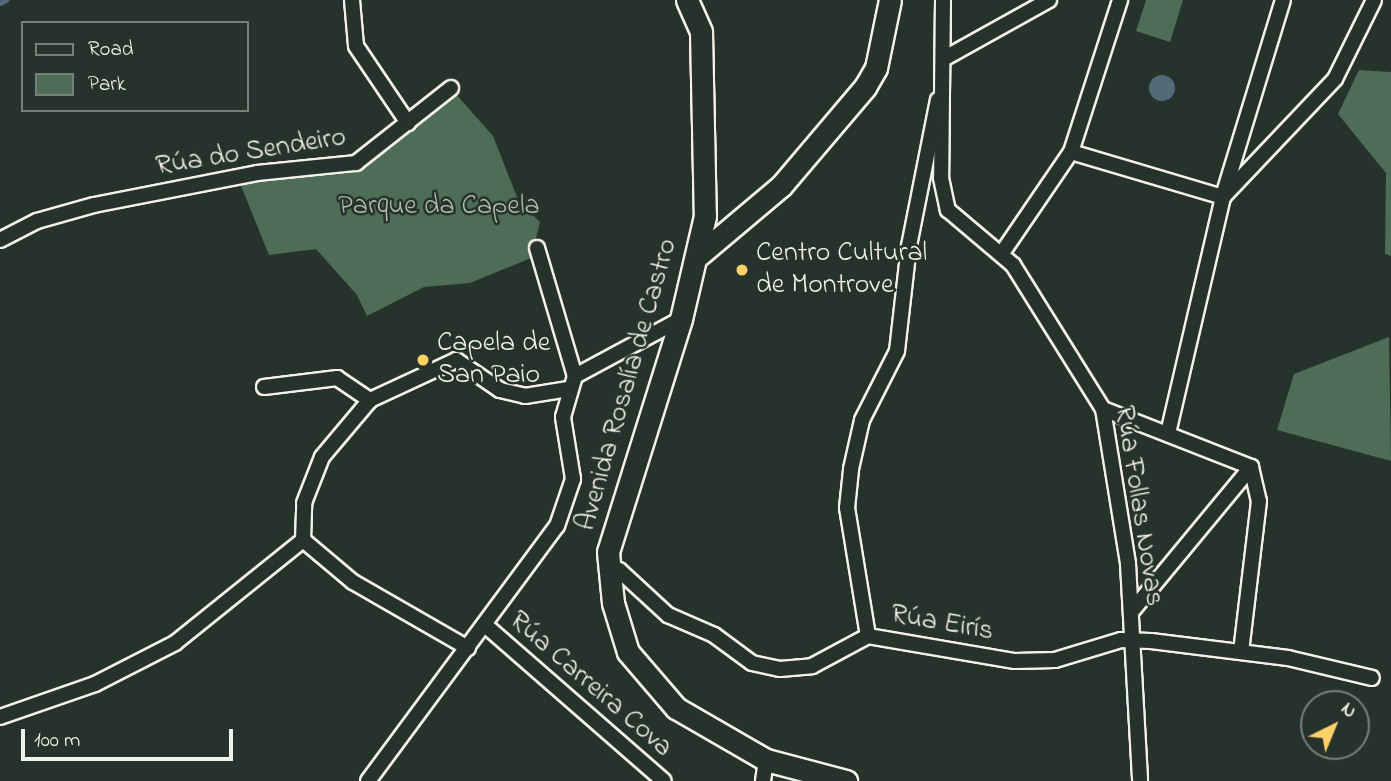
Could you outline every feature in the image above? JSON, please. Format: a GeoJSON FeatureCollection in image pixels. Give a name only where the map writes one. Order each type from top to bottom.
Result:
{"type":"FeatureCollection","features":[{"type":"Feature","properties":{"kind":"street"},"geometry":{"type":"LineString","coordinates":[[352,0],[356,46],[408,123]]}},
{"type":"Feature","properties":{"kind":"street","name":"Avenida Rosalía de Castro"},"geometry":{"type":"LineString","coordinates":[[687,0],[701,32],[706,122],[699,255],[681,319],[632,458],[608,552],[610,570],[628,652],[676,708],[766,760],[846,781]]}},
{"type":"Feature","properties":{"kind":"street"},"geometry":{"type":"LineString","coordinates":[[699,255],[781,186],[865,87],[876,68],[890,0]]}},
{"type":"Feature","properties":{"kind":"street","name":"Rúa Follas Novas"},"geometry":{"type":"LineString","coordinates":[[943,0],[945,58],[941,178],[948,210],[1002,253],[1103,409],[1132,611],[1140,781]]}},
{"type":"Feature","properties":{"kind":"street"},"geometry":{"type":"LineString","coordinates":[[945,58],[1049,0]]}},
{"type":"Feature","properties":{"kind":"street"},"geometry":{"type":"LineString","coordinates":[[1002,253],[1071,152],[1120,0]]}},
{"type":"Feature","properties":{"kind":"street"},"geometry":{"type":"LineString","coordinates":[[1168,434],[1223,197],[1283,0]]}},
{"type":"Feature","properties":{"kind":"street"},"geometry":{"type":"LineString","coordinates":[[1223,197],[1335,79],[1374,0]]}},
{"type":"Feature","properties":{"kind":"street"},"geometry":{"type":"LineString","coordinates":[[868,636],[846,508],[851,469],[862,420],[897,351],[922,169],[944,82]]}},
{"type":"Feature","properties":{"kind":"street","name":"Rúa do Sendeiro"},"geometry":{"type":"LineString","coordinates":[[0,240],[37,221],[94,205],[257,173],[356,163],[451,88]]}},
{"type":"Feature","properties":{"kind":"street"},"geometry":{"type":"LineString","coordinates":[[1071,152],[1223,197]]}},
{"type":"Feature","properties":{"kind":"street"},"geometry":{"type":"LineString","coordinates":[[368,781],[485,625],[561,514],[573,479],[564,417],[571,382],[537,248]]}},
{"type":"Feature","properties":{"kind":"street"},"geometry":{"type":"LineString","coordinates":[[0,717],[94,684],[175,643],[303,540],[304,503],[322,457],[370,400],[456,360],[500,390],[525,396],[571,382],[681,319]]}},
{"type":"Feature","properties":{"kind":"street"},"geometry":{"type":"LineString","coordinates":[[264,387],[337,378],[370,400]]}},
{"type":"Feature","properties":{"kind":"street"},"geometry":{"type":"LineString","coordinates":[[1103,409],[1251,467]]}},
{"type":"Feature","properties":{"kind":"street"},"geometry":{"type":"LineString","coordinates":[[1132,611],[1251,467]]}},
{"type":"Feature","properties":{"kind":"street"},"geometry":{"type":"LineString","coordinates":[[1241,652],[1259,501],[1251,467]]}},
{"type":"Feature","properties":{"kind":"street"},"geometry":{"type":"LineString","coordinates":[[303,540],[353,582],[468,648]]}},
{"type":"Feature","properties":{"kind":"street","name":"Rúa Eirís"},"geometry":{"type":"LineString","coordinates":[[610,570],[620,570],[668,615],[714,635],[752,663],[812,666],[868,636],[1015,661],[1055,660],[1134,642],[1241,652],[1372,678]]}},
{"type":"Feature","properties":{"kind":"street","name":"Rúa Carreira Cova"},"geometry":{"type":"LineString","coordinates":[[485,625],[664,781]]}},
{"type":"Feature","properties":{"kind":"street"},"geometry":{"type":"LineString","coordinates":[[763,781],[766,760]]}},
{"type":"Feature","properties":{"kind":"green space"},"geometry":{"type":"Polygon","coordinates":[[[1146,0],[1183,0],[1170,42],[1136,31],[1146,0]]]}},
{"type":"Feature","properties":{"kind":"green space"},"geometry":{"type":"Polygon","coordinates":[[[1359,70],[1391,72],[1391,256],[1385,254],[1386,173],[1338,114],[1359,70]]]}},
{"type":"Feature","properties":{"kind":"green space","name":"Parque da Capela"},"geometry":{"type":"Polygon","coordinates":[[[455,93],[493,136],[519,202],[540,222],[531,258],[470,283],[424,287],[367,316],[357,295],[316,249],[269,255],[239,181],[361,168],[455,93]]]}},
{"type":"Feature","properties":{"kind":"green space"},"geometry":{"type":"Polygon","coordinates":[[[1389,337],[1391,461],[1277,430],[1294,374],[1389,337]]]}},
{"type":"Feature","properties":{"kind":"water"},"geometry":{"type":"Polygon","coordinates":[[[1162,75],[1171,79],[1175,88],[1171,97],[1162,101],[1153,97],[1149,88],[1153,79],[1162,75]]]}},
{"type":"Feature","properties":{"kind":"waterway"},"geometry":{"type":"LineString","coordinates":[[0,3],[6,0]]}},
{"type":"Feature","properties":{"kind":"place","name":"Centro Cultural de Montrove"},"geometry":{"type":"Point","coordinates":[742,270]}},
{"type":"Feature","properties":{"kind":"place","name":"Capela de San Paio"},"geometry":{"type":"Point","coordinates":[423,360]}}]}
